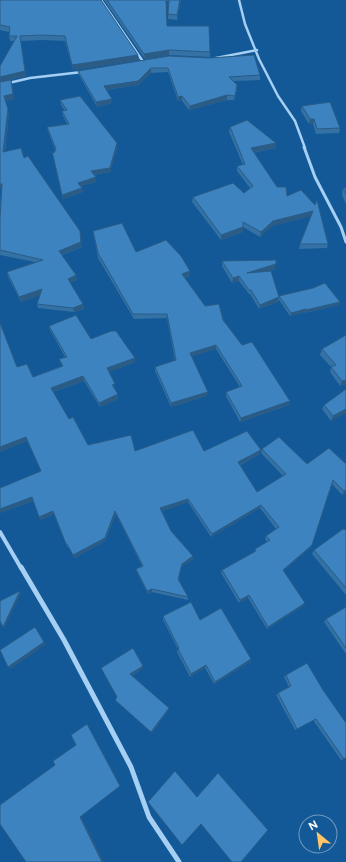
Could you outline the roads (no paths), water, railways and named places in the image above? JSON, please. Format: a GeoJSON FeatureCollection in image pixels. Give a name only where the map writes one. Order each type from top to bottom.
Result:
{"type":"FeatureCollection","features":[{"type":"Feature","properties":{"kind":"street"},"geometry":{"type":"LineString","coordinates":[[101,0],[144,63]]}},
{"type":"Feature","properties":{"kind":"street"},"geometry":{"type":"LineString","coordinates":[[238,0],[245,24],[278,96],[295,121],[315,177],[341,227],[346,242]]}},
{"type":"Feature","properties":{"kind":"street"},"geometry":{"type":"LineString","coordinates":[[209,60],[257,50]]}},
{"type":"Feature","properties":{"kind":"street"},"geometry":{"type":"LineString","coordinates":[[140,63],[150,62]]}},
{"type":"Feature","properties":{"kind":"street"},"geometry":{"type":"LineString","coordinates":[[0,85],[30,78],[89,71]]}},
{"type":"Feature","properties":{"kind":"street"},"geometry":{"type":"LineString","coordinates":[[0,532],[64,640],[130,767],[149,817],[179,862]]}}]}
